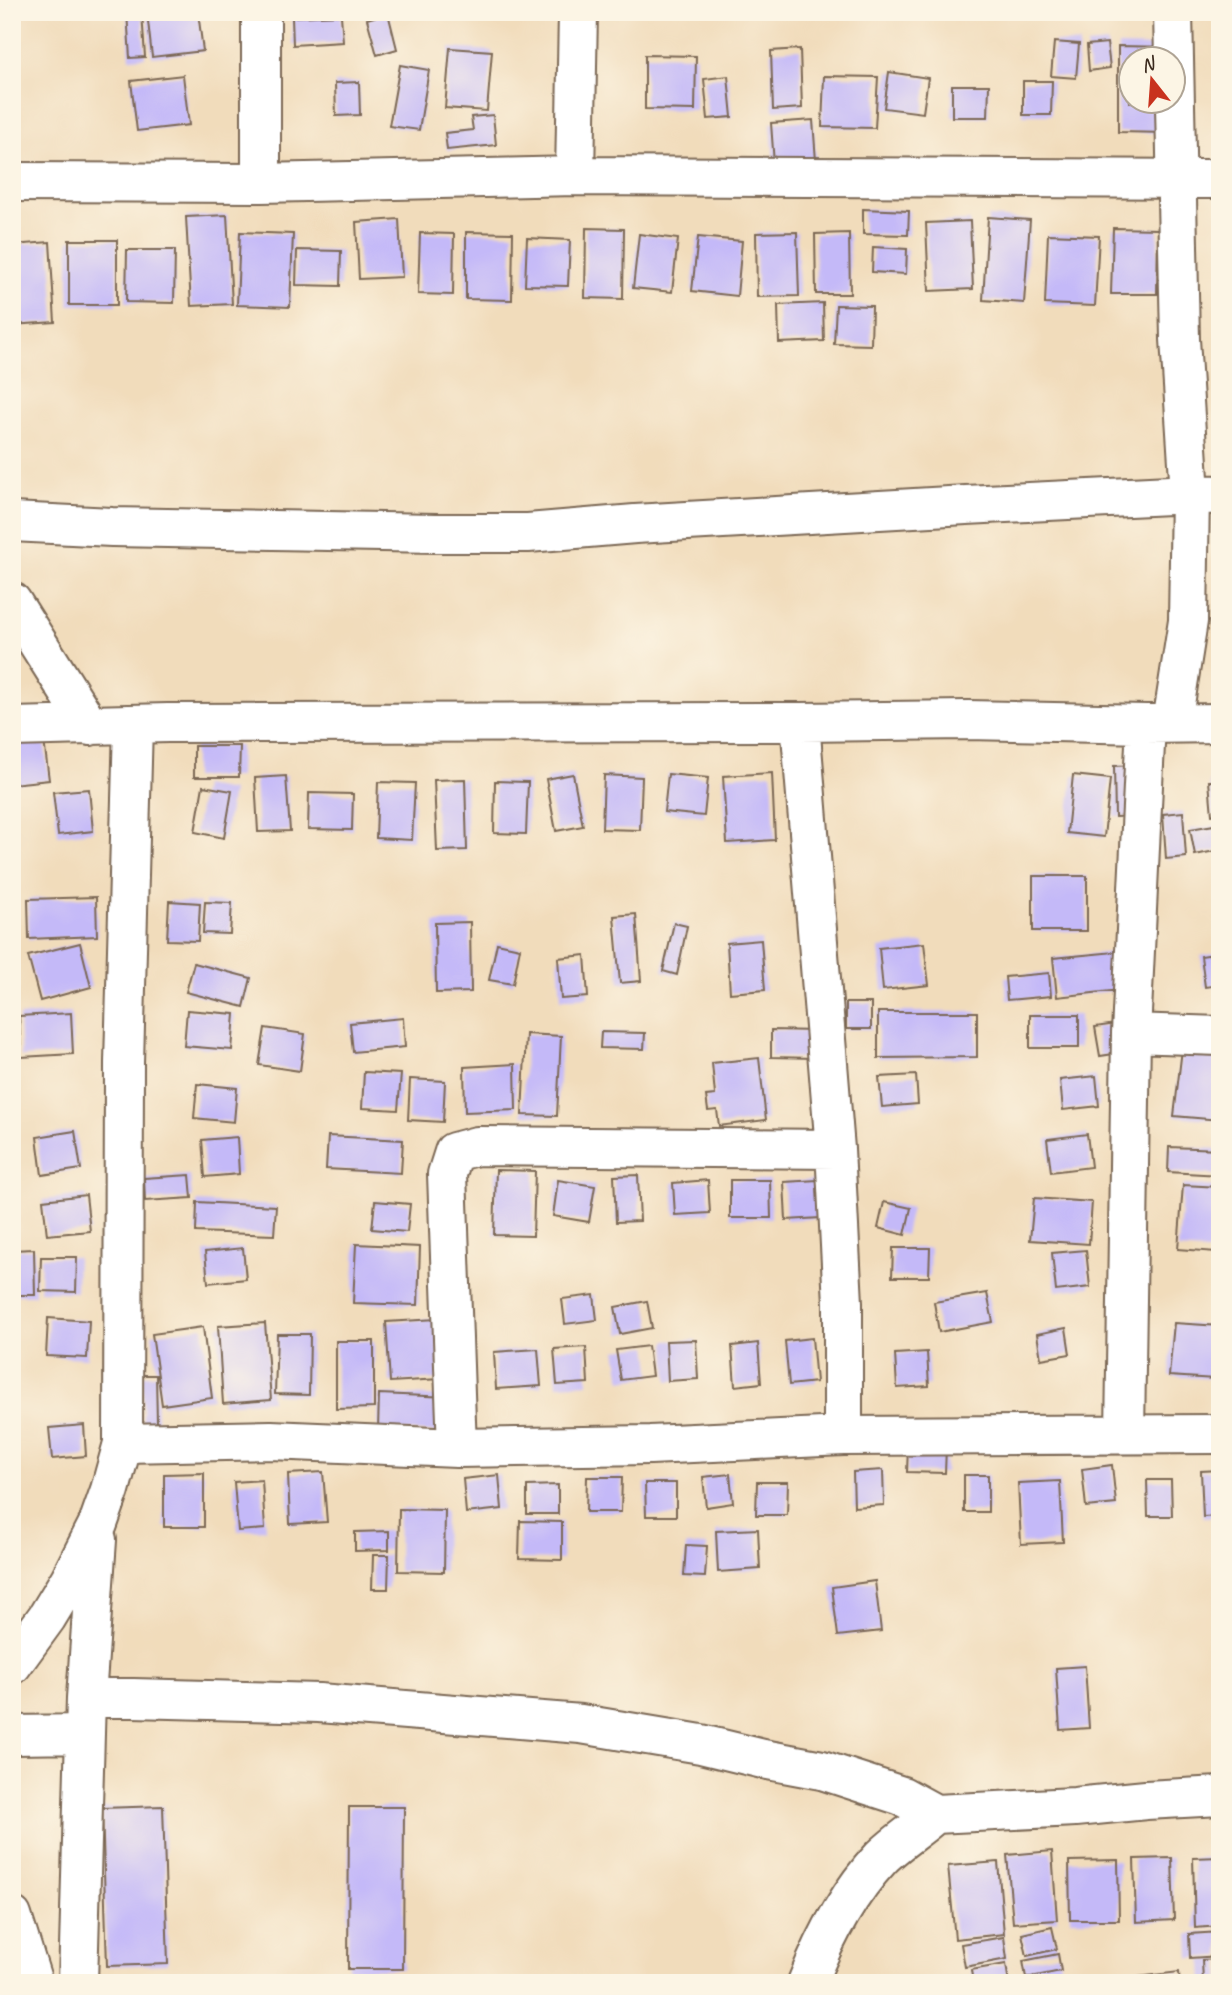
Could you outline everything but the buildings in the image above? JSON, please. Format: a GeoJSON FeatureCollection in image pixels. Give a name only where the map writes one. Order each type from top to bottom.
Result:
{"type":"FeatureCollection","features":[{"type":"Feature","properties":{"kind":"street"},"geometry":{"type":"LineString","coordinates":[[261,12],[261,183]]}},
{"type":"Feature","properties":{"kind":"street"},"geometry":{"type":"LineString","coordinates":[[575,176],[578,12]]}},
{"type":"Feature","properties":{"kind":"street"},"geometry":{"type":"LineString","coordinates":[[1125,1434],[1131,1033],[1159,724],[1188,621],[1205,494],[1180,339],[1173,12]]}},
{"type":"Feature","properties":{"kind":"street"},"geometry":{"type":"LineString","coordinates":[[12,182],[261,183],[575,176],[1220,179]]}},
{"type":"Feature","properties":{"kind":"street"},"geometry":{"type":"LineString","coordinates":[[12,522],[125,527],[528,533],[842,512],[1205,494]]}},
{"type":"Feature","properties":{"kind":"street"},"geometry":{"type":"LineString","coordinates":[[12,602],[90,726]]}},
{"type":"Feature","properties":{"kind":"street"},"geometry":{"type":"LineString","coordinates":[[12,727],[133,724],[968,720],[1220,723]]}},
{"type":"Feature","properties":{"kind":"street"},"geometry":{"type":"LineString","coordinates":[[800,722],[835,1149],[843,1303],[843,1436]]}},
{"type":"Feature","properties":{"kind":"street"},"geometry":{"type":"LineString","coordinates":[[12,1665],[47,1617],[98,1524],[123,1443],[124,1063],[133,724]]}},
{"type":"Feature","properties":{"kind":"street"},"geometry":{"type":"LineString","coordinates":[[1131,1033],[1220,1036]]}},
{"type":"Feature","properties":{"kind":"street"},"geometry":{"type":"LineString","coordinates":[[457,1448],[447,1174],[454,1152],[477,1146],[835,1149]]}},
{"type":"Feature","properties":{"kind":"street"},"geometry":{"type":"LineString","coordinates":[[123,1443],[271,1440],[457,1448],[650,1445],[843,1436],[1220,1434]]}},
{"type":"Feature","properties":{"kind":"street"},"geometry":{"type":"LineString","coordinates":[[78,1983],[85,1716],[98,1524]]}},
{"type":"Feature","properties":{"kind":"street"},"geometry":{"type":"LineString","coordinates":[[12,1735],[85,1716],[134,1698],[319,1703],[581,1724],[701,1744],[822,1770],[902,1796],[935,1814],[1220,1796]]}},
{"type":"Feature","properties":{"kind":"street"},"geometry":{"type":"LineString","coordinates":[[807,1983],[847,1902],[881,1858],[935,1814]]}},
{"type":"Feature","properties":{"kind":"street"},"geometry":{"type":"LineString","coordinates":[[12,1916],[33,1983]]}}]}
